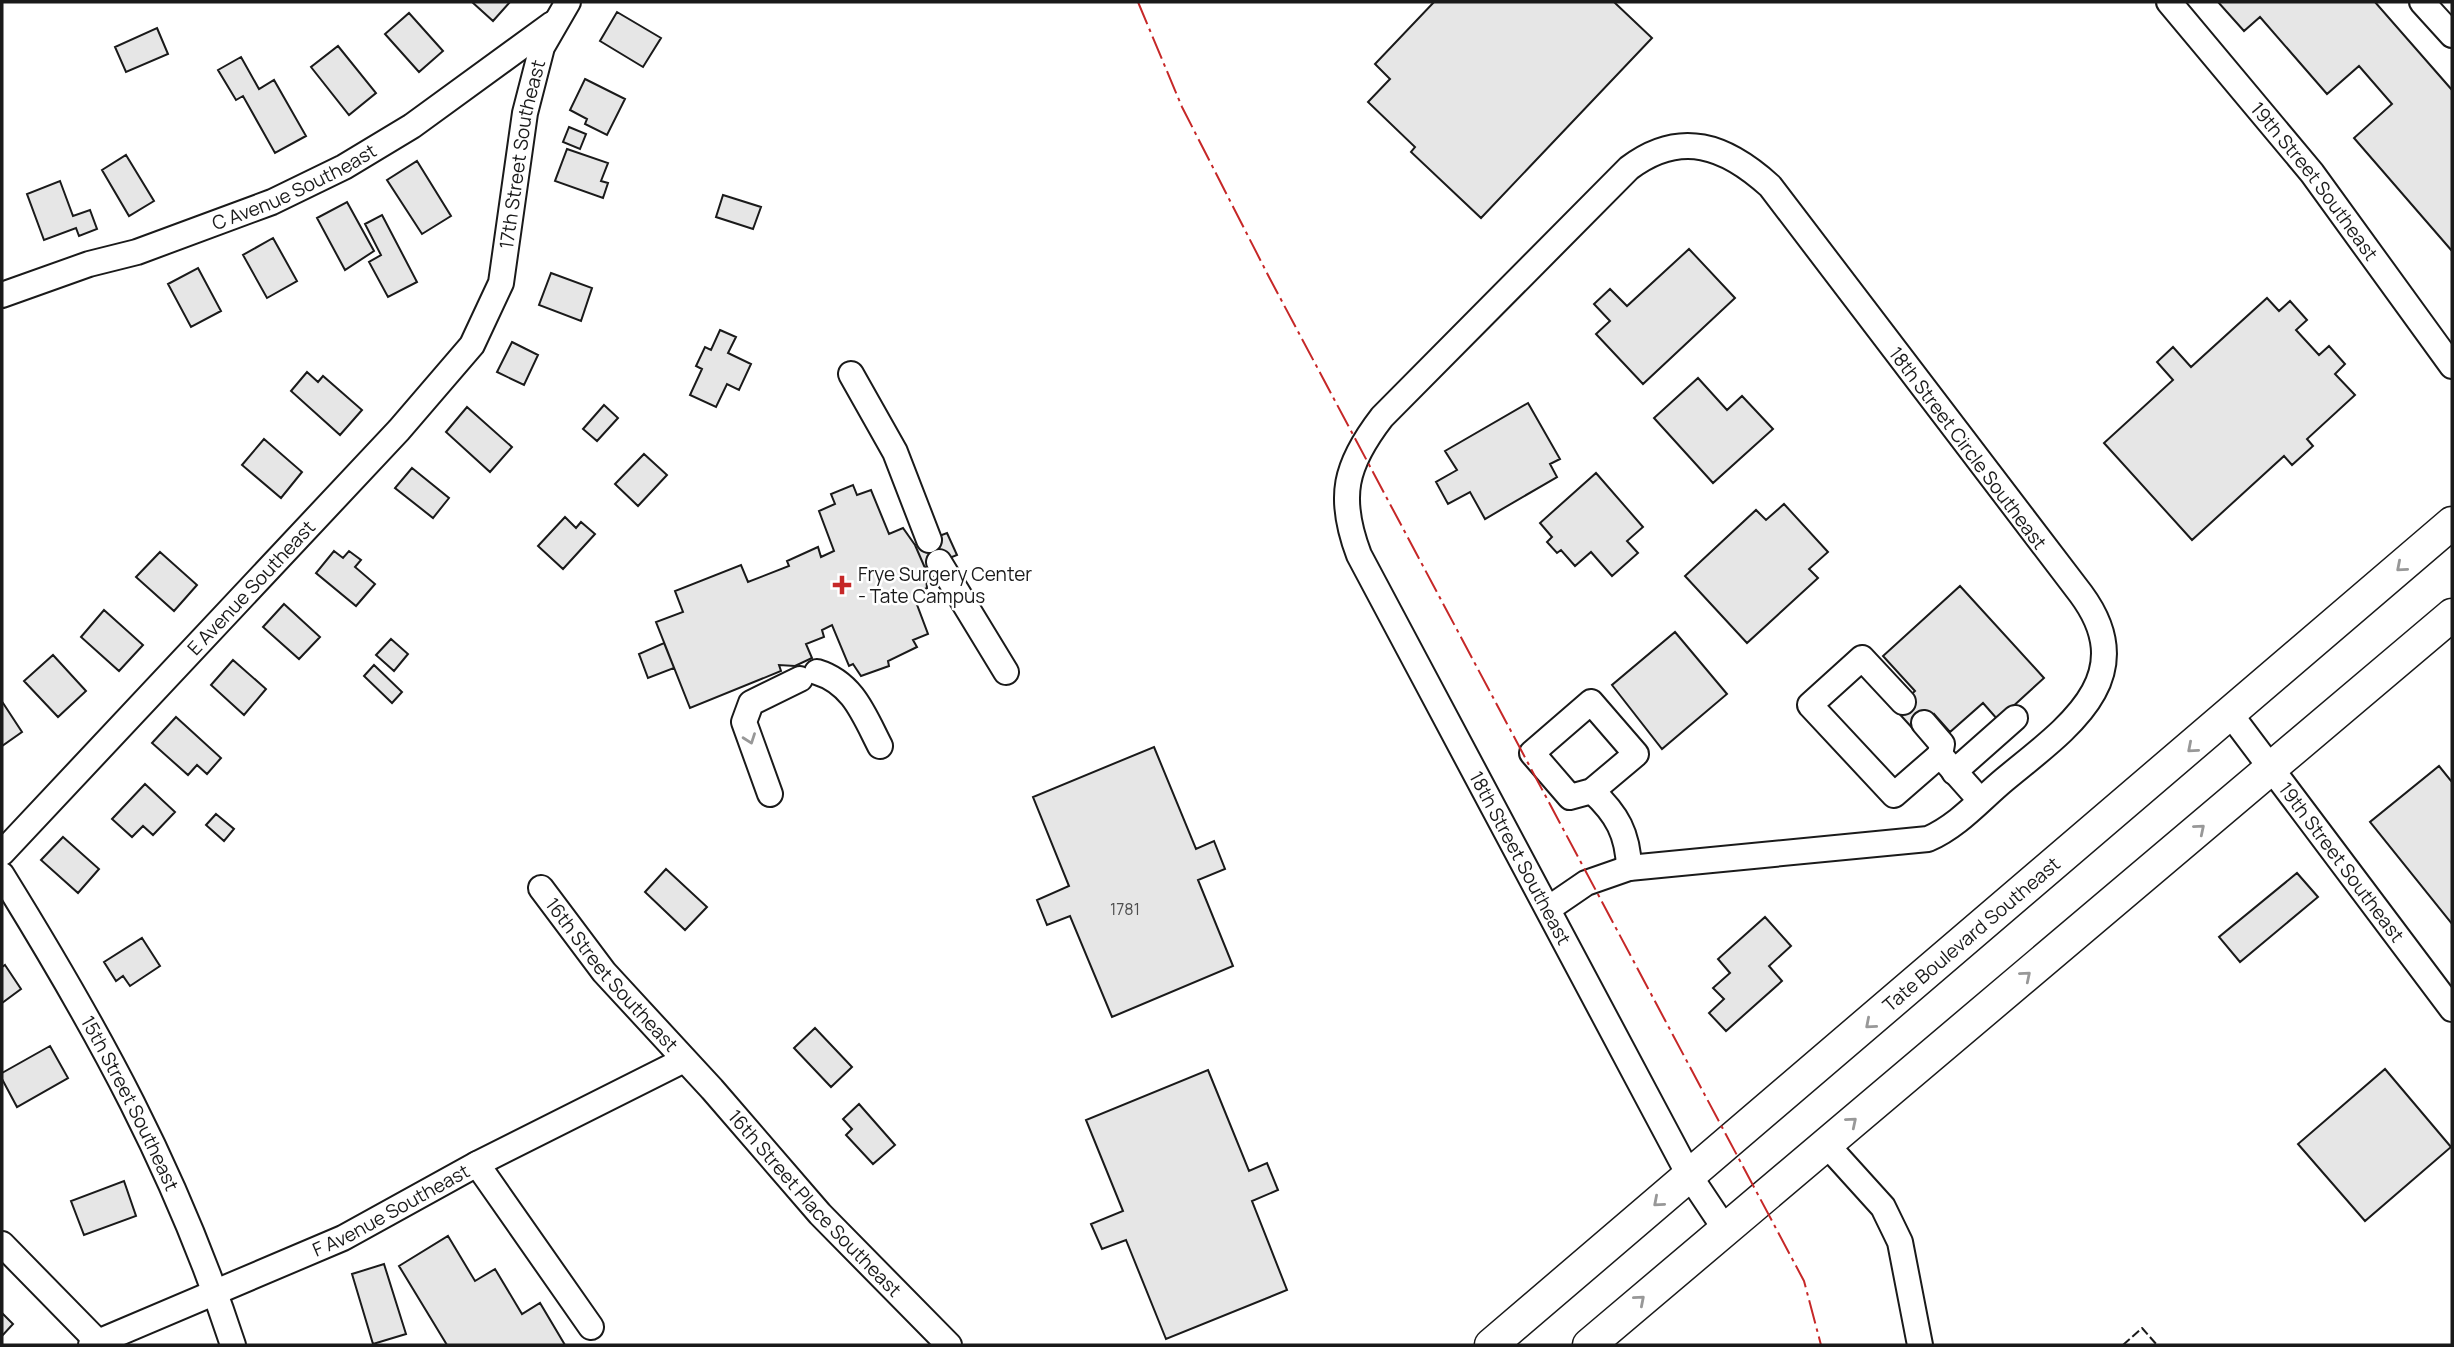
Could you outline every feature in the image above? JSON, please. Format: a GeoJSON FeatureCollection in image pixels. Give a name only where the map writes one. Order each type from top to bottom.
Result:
{"type":"FeatureCollection","features":[{"type":"Feature","properties":{"kind":"main road","name":"Tate Boulevard Southeast"},"geometry":{"type":"LineString","coordinates":[[1491,1345],[2231,715],[2452,523]]}},
{"type":"Feature","properties":{"kind":"main road"},"geometry":{"type":"LineString","coordinates":[[1606,1339],[1725,1229],[2452,615]]}},
{"type":"Feature","properties":{"kind":"street","name":"19th Street Southeast"},"geometry":{"type":"LineString","coordinates":[[2169,2],[2312,173],[2452,366]]}},
{"type":"Feature","properties":{"kind":"street"},"geometry":{"type":"LineString","coordinates":[[2422,2],[2452,35]]}},
{"type":"Feature","properties":{"kind":"street","name":"C Avenue Southeast"},"geometry":{"type":"LineString","coordinates":[[2,295],[89,264],[162,243],[272,202],[344,167],[412,126],[562,11]]}},
{"type":"Feature","properties":{"kind":"street","name":"17th Street Southeast"},"geometry":{"type":"LineString","coordinates":[[490,312],[501,283],[508,249],[514,181],[525,113],[542,47],[562,11]]}},
{"type":"Feature","properties":{"kind":"street","name":"18th Street Circle Southeast"},"geometry":{"type":"LineString","coordinates":[[1348,475],[1363,441],[1382,417],[1629,168],[1642,158],[1677,147],[1708,148],[1746,165],[1770,186],[2096,618],[2104,659],[2092,699],[2074,721],[1942,833],[1914,842],[1629,868],[1586,883],[1548,909]]}},
{"type":"Feature","properties":{"kind":"street","name":"E Avenue Southeast"},"geometry":{"type":"LineString","coordinates":[[2,853],[442,382],[472,345],[490,312]]}},
{"type":"Feature","properties":{"kind":"street"},"geometry":{"type":"LineString","coordinates":[[851,374],[895,452],[929,540]]}},
{"type":"Feature","properties":{"kind":"street","name":"18th Street Southeast"},"geometry":{"type":"LineString","coordinates":[[1348,475],[1348,516],[1359,555],[1689,1175],[1725,1229]]}},
{"type":"Feature","properties":{"kind":"street"},"geometry":{"type":"LineString","coordinates":[[939,562],[1006,672]]}},
{"type":"Feature","properties":{"kind":"street"},"geometry":{"type":"LineString","coordinates":[[1903,702],[1862,658],[1810,705],[1894,795],[1947,764],[2015,718]]}},
{"type":"Feature","properties":{"kind":"street"},"geometry":{"type":"LineString","coordinates":[[770,794],[744,722],[751,703],[809,676],[833,677],[854,696],[880,746]]}},
{"type":"Feature","properties":{"kind":"street","name":"19th Street Southeast"},"geometry":{"type":"LineString","coordinates":[[2231,715],[2452,1009]]}},
{"type":"Feature","properties":{"kind":"street"},"geometry":{"type":"LineString","coordinates":[[1924,723],[1942,744],[1947,764],[1980,800]]}},
{"type":"Feature","properties":{"kind":"street"},"geometry":{"type":"LineString","coordinates":[[1592,791],[1615,815],[1626,834],[1629,868]]}},
{"type":"Feature","properties":{"kind":"street","name":"15th Street Southeast"},"geometry":{"type":"LineString","coordinates":[[2,875],[72,989],[124,1081],[168,1173],[215,1291],[233,1345]]}},
{"type":"Feature","properties":{"kind":"street","name":"16th Street Southeast"},"geometry":{"type":"LineString","coordinates":[[541,888],[604,972],[684,1060]]}},
{"type":"Feature","properties":{"kind":"street","name":"F Avenue Southeast"},"geometry":{"type":"LineString","coordinates":[[94,1343],[343,1238],[477,1164],[684,1060]]}},
{"type":"Feature","properties":{"kind":"street","name":"16th Street Place Southeast"},"geometry":{"type":"LineString","coordinates":[[684,1060],[820,1214],[949,1345]]}},
{"type":"Feature","properties":{"kind":"street"},"geometry":{"type":"LineString","coordinates":[[1826,1144],[1883,1207],[1900,1242],[1920,1345]]}},
{"type":"Feature","properties":{"kind":"street"},"geometry":{"type":"LineString","coordinates":[[477,1164],[591,1327]]}},
{"type":"Feature","properties":{"kind":"street"},"geometry":{"type":"LineString","coordinates":[[2,1244],[94,1343]]}},
{"type":"Feature","properties":{"kind":"building"},"geometry":{"type":"Polygon","coordinates":[[[472,2],[510,2],[493,21],[472,2]]]}},
{"type":"Feature","properties":{"kind":"building"},"geometry":{"type":"Polygon","coordinates":[[[1434,2],[1614,2],[1652,38],[1481,218],[1411,152],[1415,147],[1368,102],[1390,79],[1375,64],[1434,2]]]}},
{"type":"Feature","properties":{"kind":"building"},"geometry":{"type":"Polygon","coordinates":[[[2218,2],[2375,2],[2452,90],[2452,251],[2354,138],[2392,104],[2359,66],[2327,94],[2260,17],[2244,31],[2218,2]]]}},
{"type":"Feature","properties":{"kind":"building"},"geometry":{"type":"Polygon","coordinates":[[[617,12],[661,38],[643,67],[600,41],[617,12]]]}},
{"type":"Feature","properties":{"kind":"building"},"geometry":{"type":"Polygon","coordinates":[[[409,13],[443,51],[419,72],[385,34],[409,13]]]}},
{"type":"Feature","properties":{"kind":"building"},"geometry":{"type":"Polygon","coordinates":[[[157,28],[168,54],[126,72],[115,47],[157,28]]]}},
{"type":"Feature","properties":{"kind":"building"},"geometry":{"type":"Polygon","coordinates":[[[338,46],[376,93],[349,115],[311,67],[338,46]]]}},
{"type":"Feature","properties":{"kind":"building"},"geometry":{"type":"Polygon","coordinates":[[[241,57],[259,89],[274,80],[306,136],[275,153],[243,96],[236,100],[218,70],[241,57]]]}},
{"type":"Feature","properties":{"kind":"building"},"geometry":{"type":"Polygon","coordinates":[[[585,79],[625,99],[607,135],[585,124],[587,119],[570,110],[585,79]]]}},
{"type":"Feature","properties":{"kind":"building"},"geometry":{"type":"Polygon","coordinates":[[[569,127],[586,134],[580,149],[563,142],[569,127]]]}},
{"type":"Feature","properties":{"kind":"building"},"geometry":{"type":"Polygon","coordinates":[[[567,149],[608,163],[601,181],[608,183],[603,198],[555,181],[567,149]]]}},
{"type":"Feature","properties":{"kind":"building"},"geometry":{"type":"Polygon","coordinates":[[[126,155],[154,201],[129,216],[102,170],[126,155]]]}},
{"type":"Feature","properties":{"kind":"building"},"geometry":{"type":"Polygon","coordinates":[[[417,161],[451,216],[422,234],[387,180],[417,161]]]}},
{"type":"Feature","properties":{"kind":"building"},"geometry":{"type":"Polygon","coordinates":[[[60,181],[73,216],[90,210],[97,229],[79,236],[76,228],[44,240],[27,194],[60,181]]]}},
{"type":"Feature","properties":{"kind":"building"},"geometry":{"type":"Polygon","coordinates":[[[723,195],[761,207],[753,229],[716,217],[723,195]]]}},
{"type":"Feature","properties":{"kind":"building"},"geometry":{"type":"Polygon","coordinates":[[[347,202],[374,251],[345,270],[317,218],[347,202]]]}},
{"type":"Feature","properties":{"kind":"building"},"geometry":{"type":"Polygon","coordinates":[[[382,215],[417,282],[388,297],[369,262],[381,255],[365,224],[382,215]]]}},
{"type":"Feature","properties":{"kind":"building"},"geometry":{"type":"Polygon","coordinates":[[[273,238],[297,281],[267,298],[243,255],[273,238]]]}},
{"type":"Feature","properties":{"kind":"building"},"geometry":{"type":"Polygon","coordinates":[[[1689,249],[1735,298],[1643,384],[1596,334],[1610,321],[1594,304],[1610,289],[1627,306],[1689,249]]]}},
{"type":"Feature","properties":{"kind":"building"},"geometry":{"type":"Polygon","coordinates":[[[198,268],[221,311],[191,327],[168,284],[198,268]]]}},
{"type":"Feature","properties":{"kind":"building"},"geometry":{"type":"Polygon","coordinates":[[[551,273],[592,288],[581,321],[539,305],[551,273]]]}},
{"type":"Feature","properties":{"kind":"building"},"geometry":{"type":"Polygon","coordinates":[[[2267,298],[2279,311],[2290,301],[2307,320],[2296,330],[2319,355],[2329,346],[2345,364],[2335,374],[2355,395],[2307,439],[2313,446],[2292,465],[2284,456],[2192,540],[2104,443],[2173,380],[2157,362],[2173,347],[2191,367],[2267,298]]]}},
{"type":"Feature","properties":{"kind":"building"},"geometry":{"type":"Polygon","coordinates":[[[720,330],[736,337],[728,353],[751,364],[739,390],[727,384],[716,407],[690,395],[702,369],[696,366],[705,347],[711,350],[720,330]]]}},
{"type":"Feature","properties":{"kind":"building"},"geometry":{"type":"Polygon","coordinates":[[[512,342],[538,355],[524,385],[497,372],[512,342]]]}},
{"type":"Feature","properties":{"kind":"building"},"geometry":{"type":"Polygon","coordinates":[[[307,372],[318,382],[323,376],[362,410],[340,435],[291,391],[307,372]]]}},
{"type":"Feature","properties":{"kind":"building"},"geometry":{"type":"Polygon","coordinates":[[[1698,378],[1727,410],[1742,396],[1773,429],[1713,483],[1654,418],[1698,378]]]}},
{"type":"Feature","properties":{"kind":"building"},"geometry":{"type":"Polygon","coordinates":[[[1528,403],[1560,459],[1550,464],[1557,477],[1485,519],[1470,492],[1448,504],[1436,482],[1457,470],[1445,451],[1528,403]]]}},
{"type":"Feature","properties":{"kind":"building"},"geometry":{"type":"Polygon","coordinates":[[[604,405],[618,418],[597,441],[583,429],[604,405]]]}},
{"type":"Feature","properties":{"kind":"building"},"geometry":{"type":"Polygon","coordinates":[[[467,407],[512,447],[490,472],[446,432],[467,407]]]}},
{"type":"Feature","properties":{"kind":"building"},"geometry":{"type":"Polygon","coordinates":[[[264,439],[302,472],[281,498],[242,465],[264,439]]]}},
{"type":"Feature","properties":{"kind":"building"},"geometry":{"type":"Polygon","coordinates":[[[644,454],[667,475],[638,506],[615,484],[644,454]]]}},
{"type":"Feature","properties":{"kind":"building"},"geometry":{"type":"Polygon","coordinates":[[[412,468],[449,498],[433,518],[395,488],[412,468]]]}},
{"type":"Feature","properties":{"kind":"building"},"geometry":{"type":"Polygon","coordinates":[[[1596,473],[1643,527],[1627,541],[1638,553],[1612,576],[1591,552],[1575,566],[1561,550],[1557,553],[1547,542],[1552,537],[1540,523],[1596,473]]]}},
{"type":"Feature","properties":{"kind":"building"},"geometry":{"type":"Polygon","coordinates":[[[853,485],[857,495],[871,490],[889,534],[903,528],[915,545],[925,568],[927,588],[913,594],[928,634],[913,640],[917,647],[888,661],[889,666],[861,676],[853,664],[849,666],[832,625],[822,630],[824,637],[806,644],[812,658],[795,666],[779,665],[781,671],[690,708],[656,622],[683,612],[675,591],[741,565],[748,582],[789,566],[787,561],[818,547],[821,557],[834,551],[819,511],[835,504],[831,494],[853,485]]]}},
{"type":"Feature","properties":{"kind":"building"},"geometry":{"type":"Polygon","coordinates":[[[1784,504],[1828,552],[1809,569],[1818,578],[1747,643],[1685,576],[1756,510],[1766,520],[1784,504]]]}},
{"type":"Feature","properties":{"kind":"building"},"geometry":{"type":"Polygon","coordinates":[[[565,517],[576,528],[581,522],[595,534],[563,569],[538,546],[565,517]]]}},
{"type":"Feature","properties":{"kind":"building"},"geometry":{"type":"Polygon","coordinates":[[[947,533],[957,555],[925,568],[915,545],[947,533]]]}},
{"type":"Feature","properties":{"kind":"building"},"geometry":{"type":"Polygon","coordinates":[[[334,551],[343,558],[349,551],[361,560],[355,567],[375,584],[356,606],[316,573],[334,551]]]}},
{"type":"Feature","properties":{"kind":"building"},"geometry":{"type":"Polygon","coordinates":[[[160,552],[197,585],[174,611],[136,577],[160,552]]]}},
{"type":"Feature","properties":{"kind":"building"},"geometry":{"type":"Polygon","coordinates":[[[1960,586],[2044,678],[1998,720],[1983,703],[1950,732],[1934,714],[1915,731],[1895,709],[1915,691],[1883,656],[1960,586]]]}},
{"type":"Feature","properties":{"kind":"building"},"geometry":{"type":"Polygon","coordinates":[[[284,604],[320,637],[299,659],[263,627],[284,604]]]}},
{"type":"Feature","properties":{"kind":"building"},"geometry":{"type":"Polygon","coordinates":[[[104,610],[143,645],[119,671],[81,637],[104,610]]]}},
{"type":"Feature","properties":{"kind":"building"},"geometry":{"type":"Polygon","coordinates":[[[1675,632],[1727,694],[1662,749],[1612,685],[1675,632]]]}},
{"type":"Feature","properties":{"kind":"building"},"geometry":{"type":"Polygon","coordinates":[[[391,639],[408,654],[394,671],[376,655],[391,639]]]}},
{"type":"Feature","properties":{"kind":"building"},"geometry":{"type":"Polygon","coordinates":[[[664,643],[674,668],[648,678],[639,654],[664,643]]]}},
{"type":"Feature","properties":{"kind":"building"},"geometry":{"type":"Polygon","coordinates":[[[53,655],[86,691],[58,717],[24,681],[53,655]]]}},
{"type":"Feature","properties":{"kind":"building"},"geometry":{"type":"Polygon","coordinates":[[[233,660],[266,689],[244,715],[211,685],[233,660]]]}},
{"type":"Feature","properties":{"kind":"building"},"geometry":{"type":"Polygon","coordinates":[[[374,665],[402,692],[392,703],[364,676],[374,665]]]}},
{"type":"Feature","properties":{"kind":"building"},"geometry":{"type":"Polygon","coordinates":[[[2,704],[22,732],[2,746],[2,704]]]}},
{"type":"Feature","properties":{"kind":"building"},"geometry":{"type":"Polygon","coordinates":[[[176,717],[221,758],[207,774],[197,765],[188,775],[152,743],[176,717]]]}},
{"type":"Feature","properties":{"kind":"building"},"geometry":{"type":"Polygon","coordinates":[[[1154,747],[1196,849],[1214,841],[1225,869],[1198,880],[1233,966],[1112,1017],[1070,916],[1047,925],[1037,900],[1069,886],[1033,797],[1154,747]]]}},
{"type":"Feature","properties":{"kind":"building"},"geometry":{"type":"Polygon","coordinates":[[[2439,766],[2452,782],[2452,924],[2370,822],[2439,766]]]}},
{"type":"Feature","properties":{"kind":"building"},"geometry":{"type":"Polygon","coordinates":[[[145,784],[175,812],[153,835],[143,826],[132,837],[112,819],[145,784]]]}},
{"type":"Feature","properties":{"kind":"building"},"geometry":{"type":"Polygon","coordinates":[[[216,814],[234,829],[224,841],[206,825],[216,814]]]}},
{"type":"Feature","properties":{"kind":"building"},"geometry":{"type":"Polygon","coordinates":[[[63,837],[99,869],[78,893],[41,860],[63,837]]]}},
{"type":"Feature","properties":{"kind":"building"},"geometry":{"type":"Polygon","coordinates":[[[666,869],[707,907],[685,930],[645,892],[666,869]]]}},
{"type":"Feature","properties":{"kind":"building"},"geometry":{"type":"Polygon","coordinates":[[[2297,873],[2318,897],[2240,962],[2219,937],[2297,873]]]}},
{"type":"Feature","properties":{"kind":"building"},"geometry":{"type":"Polygon","coordinates":[[[1765,917],[1791,946],[1769,966],[1782,981],[1726,1031],[1709,1013],[1724,999],[1713,988],[1730,973],[1718,959],[1765,917]]]}},
{"type":"Feature","properties":{"kind":"building"},"geometry":{"type":"Polygon","coordinates":[[[142,938],[160,966],[130,986],[123,976],[116,981],[104,962],[142,938]]]}},
{"type":"Feature","properties":{"kind":"building"},"geometry":{"type":"Polygon","coordinates":[[[5,965],[21,989],[2,1003],[2,967],[5,965]]]}},
{"type":"Feature","properties":{"kind":"building"},"geometry":{"type":"Polygon","coordinates":[[[815,1028],[852,1067],[831,1087],[794,1048],[815,1028]]]}},
{"type":"Feature","properties":{"kind":"building"},"geometry":{"type":"Polygon","coordinates":[[[50,1046],[68,1078],[17,1107],[2,1079],[2,1073],[50,1046]]]}},
{"type":"Feature","properties":{"kind":"building"},"geometry":{"type":"Polygon","coordinates":[[[2385,1069],[2451,1147],[2365,1221],[2298,1144],[2385,1069]]]}},
{"type":"Feature","properties":{"kind":"building"},"geometry":{"type":"Polygon","coordinates":[[[1208,1070],[1249,1171],[1267,1163],[1278,1190],[1252,1201],[1287,1290],[1166,1339],[1126,1240],[1102,1249],[1091,1224],[1123,1211],[1086,1120],[1208,1070]]]}},
{"type":"Feature","properties":{"kind":"building"},"geometry":{"type":"Polygon","coordinates":[[[859,1104],[895,1145],[873,1164],[846,1135],[852,1129],[843,1119],[859,1104]]]}},
{"type":"Feature","properties":{"kind":"building"},"geometry":{"type":"Polygon","coordinates":[[[124,1181],[136,1216],[84,1235],[71,1201],[124,1181]]]}},
{"type":"Feature","properties":{"kind":"building"},"geometry":{"type":"Polygon","coordinates":[[[448,1236],[475,1281],[495,1269],[522,1314],[540,1303],[565,1345],[447,1345],[399,1266],[448,1236]]]}},
{"type":"Feature","properties":{"kind":"building"},"geometry":{"type":"Polygon","coordinates":[[[384,1264],[406,1334],[373,1344],[352,1274],[384,1264]]]}},
{"type":"Feature","properties":{"kind":"building"},"geometry":{"type":"Polygon","coordinates":[[[2,1313],[13,1324],[2,1336],[2,1313]]]}},
{"type":"Feature","properties":{"kind":"fence"},"geometry":{"type":"LineString","coordinates":[[2123,1345],[2142,1328],[2157,1345]]}},
{"type":"Feature","properties":{"kind":"power"},"geometry":{"type":"LineString","coordinates":[[1138,2],[1182,107],[1269,277],[1804,1281],[1821,1345]]}},
{"type":"Feature","properties":{"kind":"place","name":"Frye Surgery Center - Tate Campus"},"geometry":{"type":"Point","coordinates":[842,585]}}]}
